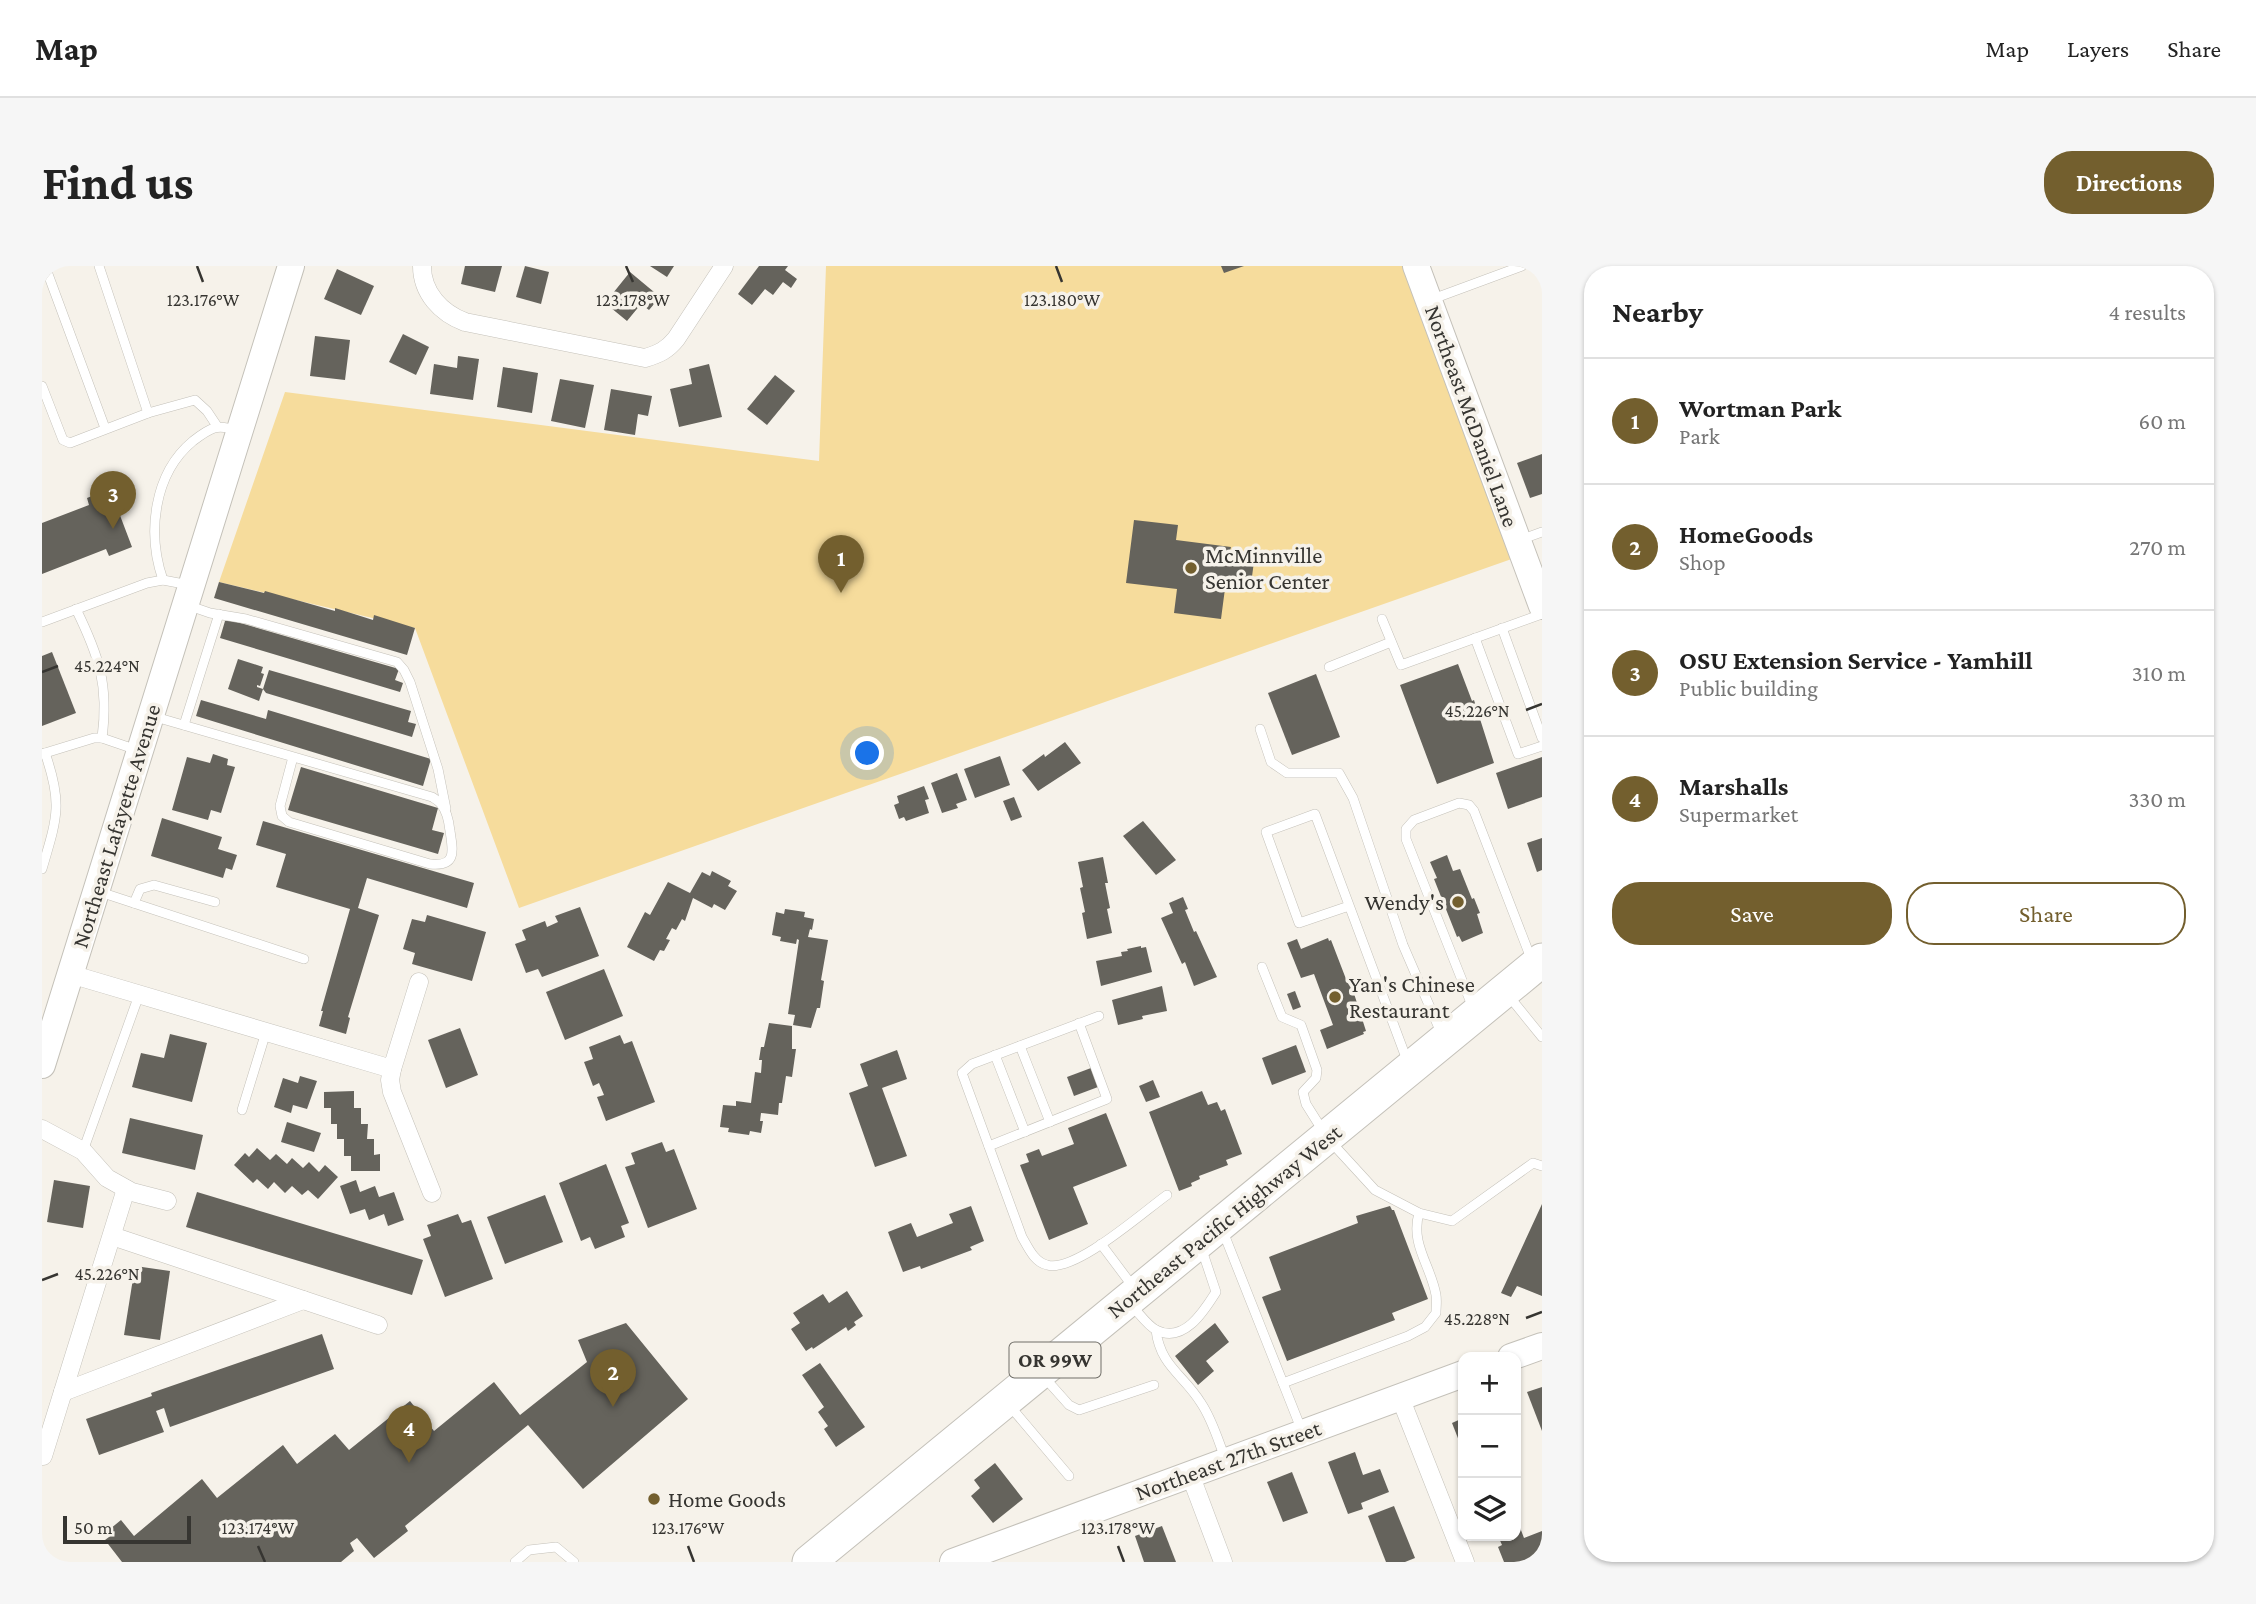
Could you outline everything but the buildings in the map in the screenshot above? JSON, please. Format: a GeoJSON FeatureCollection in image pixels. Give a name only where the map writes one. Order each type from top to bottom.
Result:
{"type":"FeatureCollection","features":[{"type":"Feature","properties":{"kind":"highway","name":"Northeast Pacific Highway West"},"geometry":{"type":"LineString","coordinates":[[809,1562],[1538,963]]}},
{"type":"Feature","properties":{"kind":"street","name":"Northeast Lafayette Avenue"},"geometry":{"type":"LineString","coordinates":[[43,1062],[188,595],[228,429],[290,266]]}},
{"type":"Feature","properties":{"kind":"street"},"geometry":{"type":"LineString","coordinates":[[422,266],[426,285],[434,301],[465,323],[645,358],[659,354],[676,339],[723,266]]}},
{"type":"Feature","properties":{"kind":"street","name":"Northeast McDaniel Lane"},"geometry":{"type":"LineString","coordinates":[[1416,266],[1530,537],[1542,606]]}},
{"type":"Feature","properties":{"kind":"street"},"geometry":{"type":"LineString","coordinates":[[71,974],[392,1069]]}},
{"type":"Feature","properties":{"kind":"street"},"geometry":{"type":"LineString","coordinates":[[419,982],[390,1080],[392,1092],[432,1193]]}},
{"type":"Feature","properties":{"kind":"street"},"geometry":{"type":"LineString","coordinates":[[42,1129],[83,1151],[107,1178],[126,1189],[167,1201]]}},
{"type":"Feature","properties":{"kind":"street"},"geometry":{"type":"LineString","coordinates":[[43,1456],[126,1189]]}},
{"type":"Feature","properties":{"kind":"street"},"geometry":{"type":"LineString","coordinates":[[112,1236],[378,1325]]}},
{"type":"Feature","properties":{"kind":"street"},"geometry":{"type":"LineString","coordinates":[[63,1392],[303,1300]]}},
{"type":"Feature","properties":{"kind":"street"},"geometry":{"type":"LineString","coordinates":[[1521,1353],[1542,1346]]}},
{"type":"Feature","properties":{"kind":"street","name":"Northeast 27th Street"},"geometry":{"type":"LineString","coordinates":[[953,1562],[1458,1376]]}},
{"type":"Feature","properties":{"kind":"street"},"geometry":{"type":"LineString","coordinates":[[1400,1397],[1465,1562]]}},
{"type":"Feature","properties":{"kind":"street"},"geometry":{"type":"LineString","coordinates":[[1190,1474],[1223,1562]]}},
{"type":"Feature","properties":{"kind":"lane"},"geometry":{"type":"LineString","coordinates":[[45,266],[105,428]]}},
{"type":"Feature","properties":{"kind":"lane"},"geometry":{"type":"LineString","coordinates":[[99,266],[148,413]]}},
{"type":"Feature","properties":{"kind":"lane"},"geometry":{"type":"LineString","coordinates":[[1429,301],[1522,266]]}},
{"type":"Feature","properties":{"kind":"lane"},"geometry":{"type":"LineString","coordinates":[[42,386],[63,440],[71,443],[148,413],[195,400],[228,429],[190,444],[172,463],[167,473],[160,493],[155,529],[156,559],[163,580],[219,614],[246,619],[397,662],[410,682],[438,769],[453,854],[449,861],[439,865],[430,864],[289,822],[282,816],[280,806],[293,757]]}},
{"type":"Feature","properties":{"kind":"lane"},"geometry":{"type":"LineString","coordinates":[[42,622],[147,583],[163,580]]}},
{"type":"Feature","properties":{"kind":"lane"},"geometry":{"type":"LineString","coordinates":[[76,609],[97,657],[104,686],[105,715],[102,738]]}},
{"type":"Feature","properties":{"kind":"lane"},"geometry":{"type":"LineString","coordinates":[[184,725],[219,614]]}},
{"type":"Feature","properties":{"kind":"lane"},"geometry":{"type":"LineString","coordinates":[[1382,619],[1401,665],[1542,614]]}},
{"type":"Feature","properties":{"kind":"lane"},"geometry":{"type":"LineString","coordinates":[[1502,628],[1542,738]]}},
{"type":"Feature","properties":{"kind":"lane"},"geometry":{"type":"LineString","coordinates":[[1475,638],[1518,754],[1542,746]]}},
{"type":"Feature","properties":{"kind":"lane"},"geometry":{"type":"LineString","coordinates":[[1329,667],[1391,642]]}},
{"type":"Feature","properties":{"kind":"lane"},"geometry":{"type":"LineString","coordinates":[[151,715],[432,797],[442,804],[448,818]]}},
{"type":"Feature","properties":{"kind":"lane"},"geometry":{"type":"LineString","coordinates":[[1260,729],[1271,762],[1287,773],[1339,773],[1353,798],[1403,945],[1444,1040]]}},
{"type":"Feature","properties":{"kind":"lane"},"geometry":{"type":"LineString","coordinates":[[42,869],[56,822],[57,799],[54,778],[43,753],[79,741],[102,738],[140,751]]}},
{"type":"Feature","properties":{"kind":"lane"},"geometry":{"type":"LineString","coordinates":[[1475,1015],[1406,839],[1406,829],[1414,820],[1459,803],[1469,805],[1474,811],[1538,963]]}},
{"type":"Feature","properties":{"kind":"lane"},"geometry":{"type":"LineString","coordinates":[[1349,906],[1299,923],[1266,832],[1315,814],[1410,1068]]}},
{"type":"Feature","properties":{"kind":"lane"},"geometry":{"type":"LineString","coordinates":[[134,903],[140,889],[153,886],[215,902]]}},
{"type":"Feature","properties":{"kind":"lane"},"geometry":{"type":"LineString","coordinates":[[96,891],[304,959]]}},
{"type":"Feature","properties":{"kind":"lane"},"geometry":{"type":"LineString","coordinates":[[1262,967],[1282,1017],[1301,1025],[1317,1070],[1316,1078],[1303,1091],[1306,1104],[1326,1137],[1375,1190],[1419,1213],[1452,1221],[1533,1163],[1542,1166]]}},
{"type":"Feature","properties":{"kind":"lane"},"geometry":{"type":"LineString","coordinates":[[1504,990],[1542,1037]]}},
{"type":"Feature","properties":{"kind":"lane"},"geometry":{"type":"LineString","coordinates":[[83,1151],[139,995]]}},
{"type":"Feature","properties":{"kind":"lane"},"geometry":{"type":"LineString","coordinates":[[1099,1016],[972,1064],[962,1073],[1022,1237],[1031,1253],[1046,1265],[1062,1265],[1081,1258],[1167,1195]]}},
{"type":"Feature","properties":{"kind":"lane"},"geometry":{"type":"LineString","coordinates":[[989,1146],[1107,1099],[1079,1023]]}},
{"type":"Feature","properties":{"kind":"lane"},"geometry":{"type":"LineString","coordinates":[[242,1110],[266,1032]]}},
{"type":"Feature","properties":{"kind":"lane"},"geometry":{"type":"LineString","coordinates":[[1020,1046],[1050,1122]]}},
{"type":"Feature","properties":{"kind":"lane"},"geometry":{"type":"LineString","coordinates":[[995,1055],[1024,1132]]}},
{"type":"Feature","properties":{"kind":"lane"},"geometry":{"type":"LineString","coordinates":[[1283,1383],[1408,1336],[1425,1327],[1436,1312],[1436,1295],[1419,1250],[1419,1213]]}},
{"type":"Feature","properties":{"kind":"lane"},"geometry":{"type":"LineString","coordinates":[[1156,1330],[1169,1333],[1183,1331],[1202,1315],[1216,1292],[1210,1233]]}},
{"type":"Feature","properties":{"kind":"lane"},"geometry":{"type":"LineString","coordinates":[[1210,1233],[1283,1383],[1302,1433]]}},
{"type":"Feature","properties":{"kind":"lane"},"geometry":{"type":"LineString","coordinates":[[1101,1244],[1132,1297],[1156,1330],[1157,1343],[1170,1368],[1203,1404],[1226,1460]]}},
{"type":"Feature","properties":{"kind":"lane"},"geometry":{"type":"LineString","coordinates":[[1040,1373],[1069,1405],[1079,1410],[1154,1385]]}},
{"type":"Feature","properties":{"kind":"lane"},"geometry":{"type":"LineString","coordinates":[[1006,1401],[1069,1476]]}},
{"type":"Feature","properties":{"kind":"lane"},"geometry":{"type":"LineString","coordinates":[[515,1562],[529,1550],[556,1547],[574,1562]]}},
{"type":"Feature","properties":{"kind":"shaded area"},"geometry":{"type":"Polygon","coordinates":[[[826,266],[1416,266],[1523,555],[519,908],[415,628],[219,582],[285,392],[819,461],[826,266]]]}},
{"type":"Feature","properties":{"kind":"place","name":"OSU Extension Service - Yamhill"},"geometry":{"type":"Point","coordinates":[113,529]}},
{"type":"Feature","properties":{"kind":"place","name":"McMinnville Senior Center"},"geometry":{"type":"Point","coordinates":[1191,568]}},
{"type":"Feature","properties":{"kind":"place","name":"Wortman Park"},"geometry":{"type":"Point","coordinates":[841,593]}},
{"type":"Feature","properties":{"kind":"place","name":"Wendy's"},"geometry":{"type":"Point","coordinates":[1458,902]}},
{"type":"Feature","properties":{"kind":"place","name":"Yan's Chinese Restaurant"},"geometry":{"type":"Point","coordinates":[1335,997]}},
{"type":"Feature","properties":{"kind":"place","name":"HomeGoods"},"geometry":{"type":"Point","coordinates":[613,1407]}},
{"type":"Feature","properties":{"kind":"place","name":"Marshalls"},"geometry":{"type":"Point","coordinates":[409,1463]}},
{"type":"Feature","properties":{"kind":"place","name":"Home Goods"},"geometry":{"type":"Point","coordinates":[654,1499]}}]}
